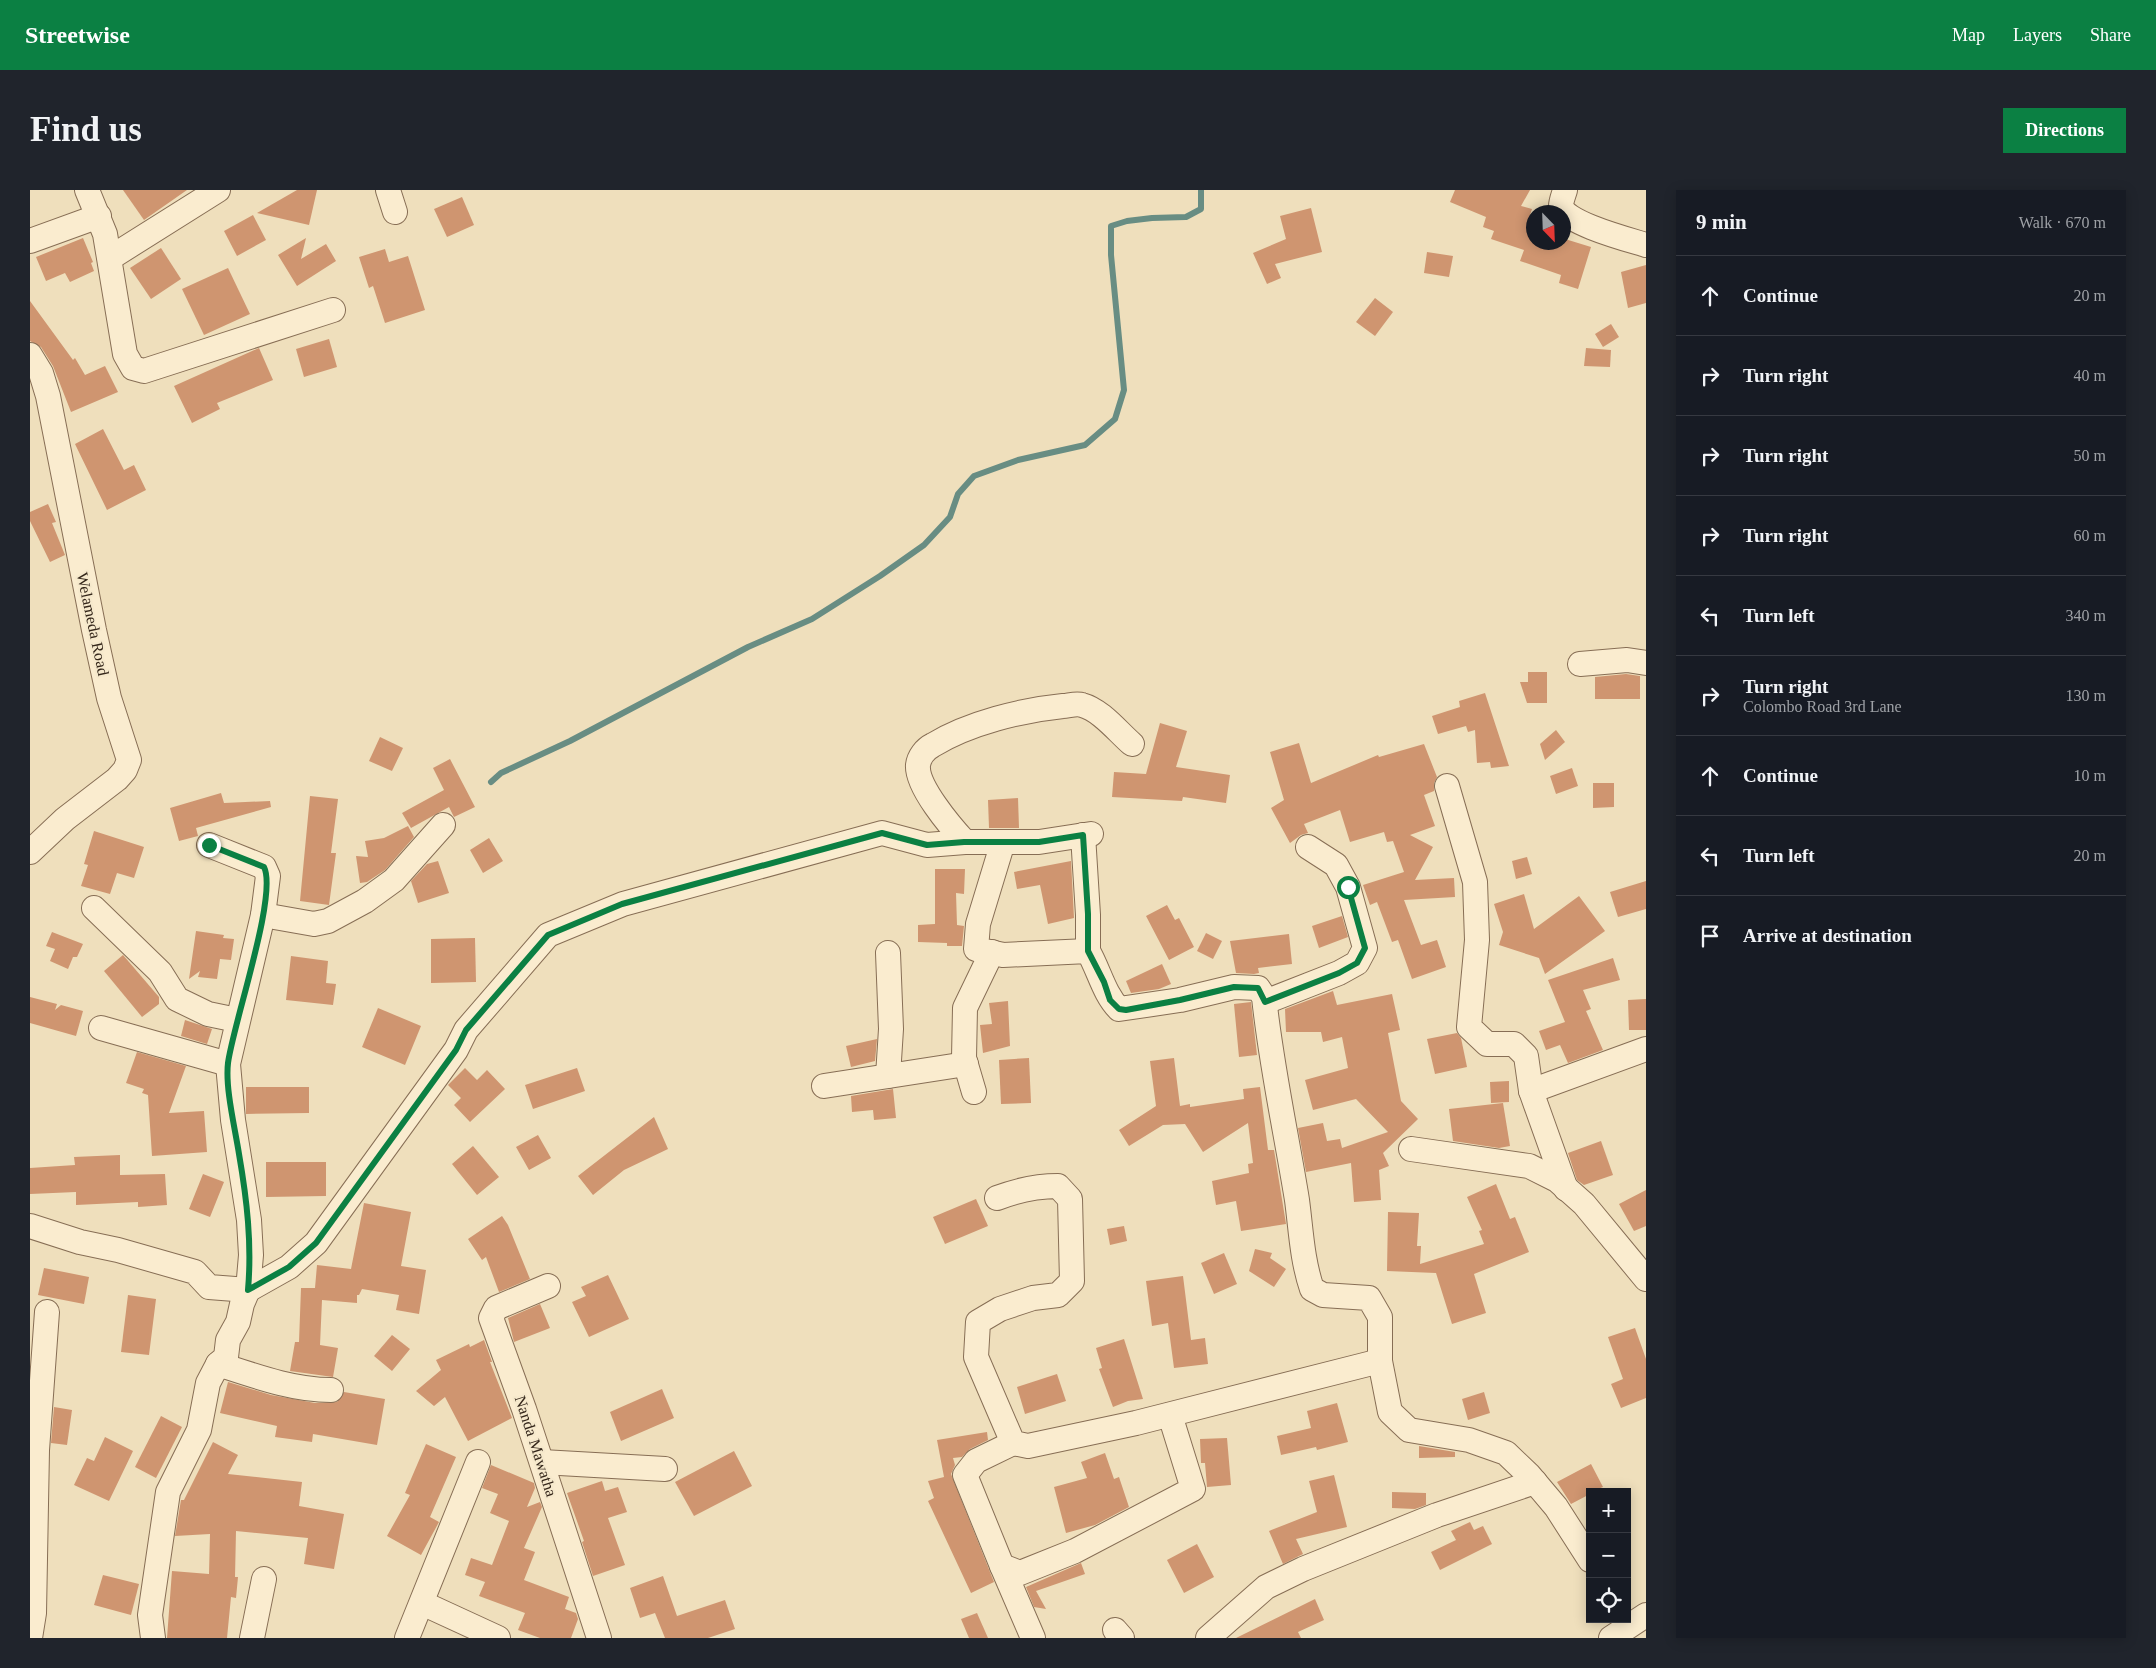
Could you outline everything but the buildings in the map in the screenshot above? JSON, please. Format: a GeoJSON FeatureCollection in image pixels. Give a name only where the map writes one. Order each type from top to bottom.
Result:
{"type":"FeatureCollection","features":[{"type":"Feature","properties":{"kind":"street"},"geometry":{"type":"LineString","coordinates":[[87,190],[99,216],[110,258],[125,354],[133,368],[144,371],[333,310]]}},
{"type":"Feature","properties":{"kind":"street"},"geometry":{"type":"LineString","coordinates":[[110,258],[218,190]]}},
{"type":"Feature","properties":{"kind":"street"},"geometry":{"type":"LineString","coordinates":[[388,190],[395,212]]}},
{"type":"Feature","properties":{"kind":"street"},"geometry":{"type":"LineString","coordinates":[[1564,190],[1561,206],[1565,214],[1577,221],[1646,246]]}},
{"type":"Feature","properties":{"kind":"street"},"geometry":{"type":"LineString","coordinates":[[30,241],[99,216]]}},
{"type":"Feature","properties":{"kind":"street","name":"Welameda Road"},"geometry":{"type":"LineString","coordinates":[[30,355],[41,373],[48,396],[109,698],[129,760],[125,770],[117,779],[65,820],[30,852]]}},
{"type":"Feature","properties":{"kind":"street"},"geometry":{"type":"LineString","coordinates":[[1580,664],[1627,660],[1646,663]]}},
{"type":"Feature","properties":{"kind":"street"},"geometry":{"type":"LineString","coordinates":[[964,842],[948,823],[923,785],[917,767],[921,756],[931,745],[964,730],[1031,709],[1081,704],[1101,715],[1132,744]]}},
{"type":"Feature","properties":{"kind":"street"},"geometry":{"type":"LineString","coordinates":[[1447,786],[1475,882],[1477,940],[1468,1028],[1487,1044],[1514,1044],[1526,1056],[1531,1091],[1566,1189]]}},
{"type":"Feature","properties":{"kind":"street"},"geometry":{"type":"LineString","coordinates":[[263,914],[314,924],[328,921],[365,901],[394,880],[443,825]]}},
{"type":"Feature","properties":{"kind":"street"},"geometry":{"type":"LineString","coordinates":[[30,1226],[80,1242],[118,1250],[195,1272],[210,1287],[248,1290],[289,1267],[316,1243],[456,1050],[466,1030],[548,935],[622,904],[882,833],[927,845],[964,842],[1039,842],[1087,835],[1088,951],[1100,974],[1110,1000],[1119,1009],[1180,1000],[1234,987],[1258,988],[1265,1002],[1278,1096],[1297,1201],[1304,1268],[1312,1289],[1323,1295],[1369,1298],[1380,1317],[1380,1362],[1390,1412],[1410,1430],[1469,1440],[1506,1453],[1535,1482],[1556,1507],[1586,1554]]}},
{"type":"Feature","properties":{"kind":"street"},"geometry":{"type":"LineString","coordinates":[[1003,842],[978,924],[976,949],[1003,955],[1088,951]]}},
{"type":"Feature","properties":{"kind":"street"},"geometry":{"type":"LineString","coordinates":[[153,1638],[150,1615],[168,1492],[199,1430],[208,1383],[218,1364],[226,1357],[228,1340],[238,1322],[242,1304],[248,1290],[251,1255],[249,1220],[233,1120],[228,1064],[263,914],[268,876],[264,867],[209,845]]}},
{"type":"Feature","properties":{"kind":"street"},"geometry":{"type":"LineString","coordinates":[[1265,1002],[1339,973],[1357,963],[1365,948],[1348,887],[1336,865],[1308,847]]}},
{"type":"Feature","properties":{"kind":"street"},"geometry":{"type":"LineString","coordinates":[[94,908],[160,972],[177,999],[208,1014],[237,1020]]}},
{"type":"Feature","properties":{"kind":"street"},"geometry":{"type":"LineString","coordinates":[[974,1092],[964,1058],[965,1008],[992,952]]}},
{"type":"Feature","properties":{"kind":"street"},"geometry":{"type":"LineString","coordinates":[[888,953],[891,1029],[888,1076]]}},
{"type":"Feature","properties":{"kind":"street"},"geometry":{"type":"LineString","coordinates":[[100,1028],[228,1064]]}},
{"type":"Feature","properties":{"kind":"street"},"geometry":{"type":"LineString","coordinates":[[1531,1091],[1646,1050]]}},
{"type":"Feature","properties":{"kind":"street"},"geometry":{"type":"LineString","coordinates":[[824,1086],[966,1064]]}},
{"type":"Feature","properties":{"kind":"street"},"geometry":{"type":"LineString","coordinates":[[1411,1149],[1529,1166],[1557,1180],[1584,1204],[1646,1279]]}},
{"type":"Feature","properties":{"kind":"street"},"geometry":{"type":"LineString","coordinates":[[997,1198],[1018,1190],[1042,1186],[1058,1186],[1070,1200],[1072,1281],[1058,1295],[1033,1298],[1016,1303],[1000,1309],[978,1322],[976,1357],[1013,1443]]}},
{"type":"Feature","properties":{"kind":"street","name":"Nanda Mawatha"},"geometry":{"type":"LineString","coordinates":[[548,1286],[496,1308],[491,1318],[542,1462],[599,1638]]}},
{"type":"Feature","properties":{"kind":"street"},"geometry":{"type":"LineString","coordinates":[[30,1638],[34,1613],[37,1450],[47,1312]]}},
{"type":"Feature","properties":{"kind":"street"},"geometry":{"type":"LineString","coordinates":[[1033,1638],[966,1475],[976,1461],[1013,1443],[1028,1446],[1170,1414],[1380,1362]]}},
{"type":"Feature","properties":{"kind":"street"},"geometry":{"type":"LineString","coordinates":[[218,1364],[280,1383],[314,1390],[332,1390]]}},
{"type":"Feature","properties":{"kind":"street"},"geometry":{"type":"LineString","coordinates":[[1002,1566],[1020,1573],[1075,1551],[1193,1490],[1170,1414]]}},
{"type":"Feature","properties":{"kind":"street"},"geometry":{"type":"LineString","coordinates":[[407,1638],[478,1462]]}},
{"type":"Feature","properties":{"kind":"street"},"geometry":{"type":"LineString","coordinates":[[542,1462],[665,1469]]}},
{"type":"Feature","properties":{"kind":"street"},"geometry":{"type":"LineString","coordinates":[[1208,1638],[1266,1587],[1437,1515],[1535,1482]]}},
{"type":"Feature","properties":{"kind":"street"},"geometry":{"type":"LineString","coordinates":[[252,1638],[264,1579]]}},
{"type":"Feature","properties":{"kind":"street"},"geometry":{"type":"LineString","coordinates":[[422,1603],[498,1638]]}},
{"type":"Feature","properties":{"kind":"street"},"geometry":{"type":"LineString","coordinates":[[1611,1638],[1638,1613]]}},
{"type":"Feature","properties":{"kind":"waterway"},"geometry":{"type":"LineString","coordinates":[[491,782],[501,773],[570,741],[748,647],[812,619],[880,576],[924,545],[950,517],[958,494],[974,476],[1018,460],[1085,445],[1115,419],[1124,390],[1111,255],[1111,226],[1127,221],[1186,217],[1201,209],[1201,190]]}},
{"type":"Feature","properties":{"kind":"route"},"geometry":{"type":"LineString","coordinates":[[209,845],[264,867],[268,876],[263,914],[228,1064],[233,1120],[249,1220],[251,1255],[248,1290],[289,1267],[316,1243],[456,1050],[466,1030],[548,935],[622,904],[882,833],[927,845],[964,842],[1039,842],[1083,835],[1088,914],[1088,951],[1104,982],[1110,1000],[1119,1009],[1126,1010],[1234,987],[1258,988],[1265,1002],[1339,973],[1357,963],[1365,948],[1348,887]]}}]}
